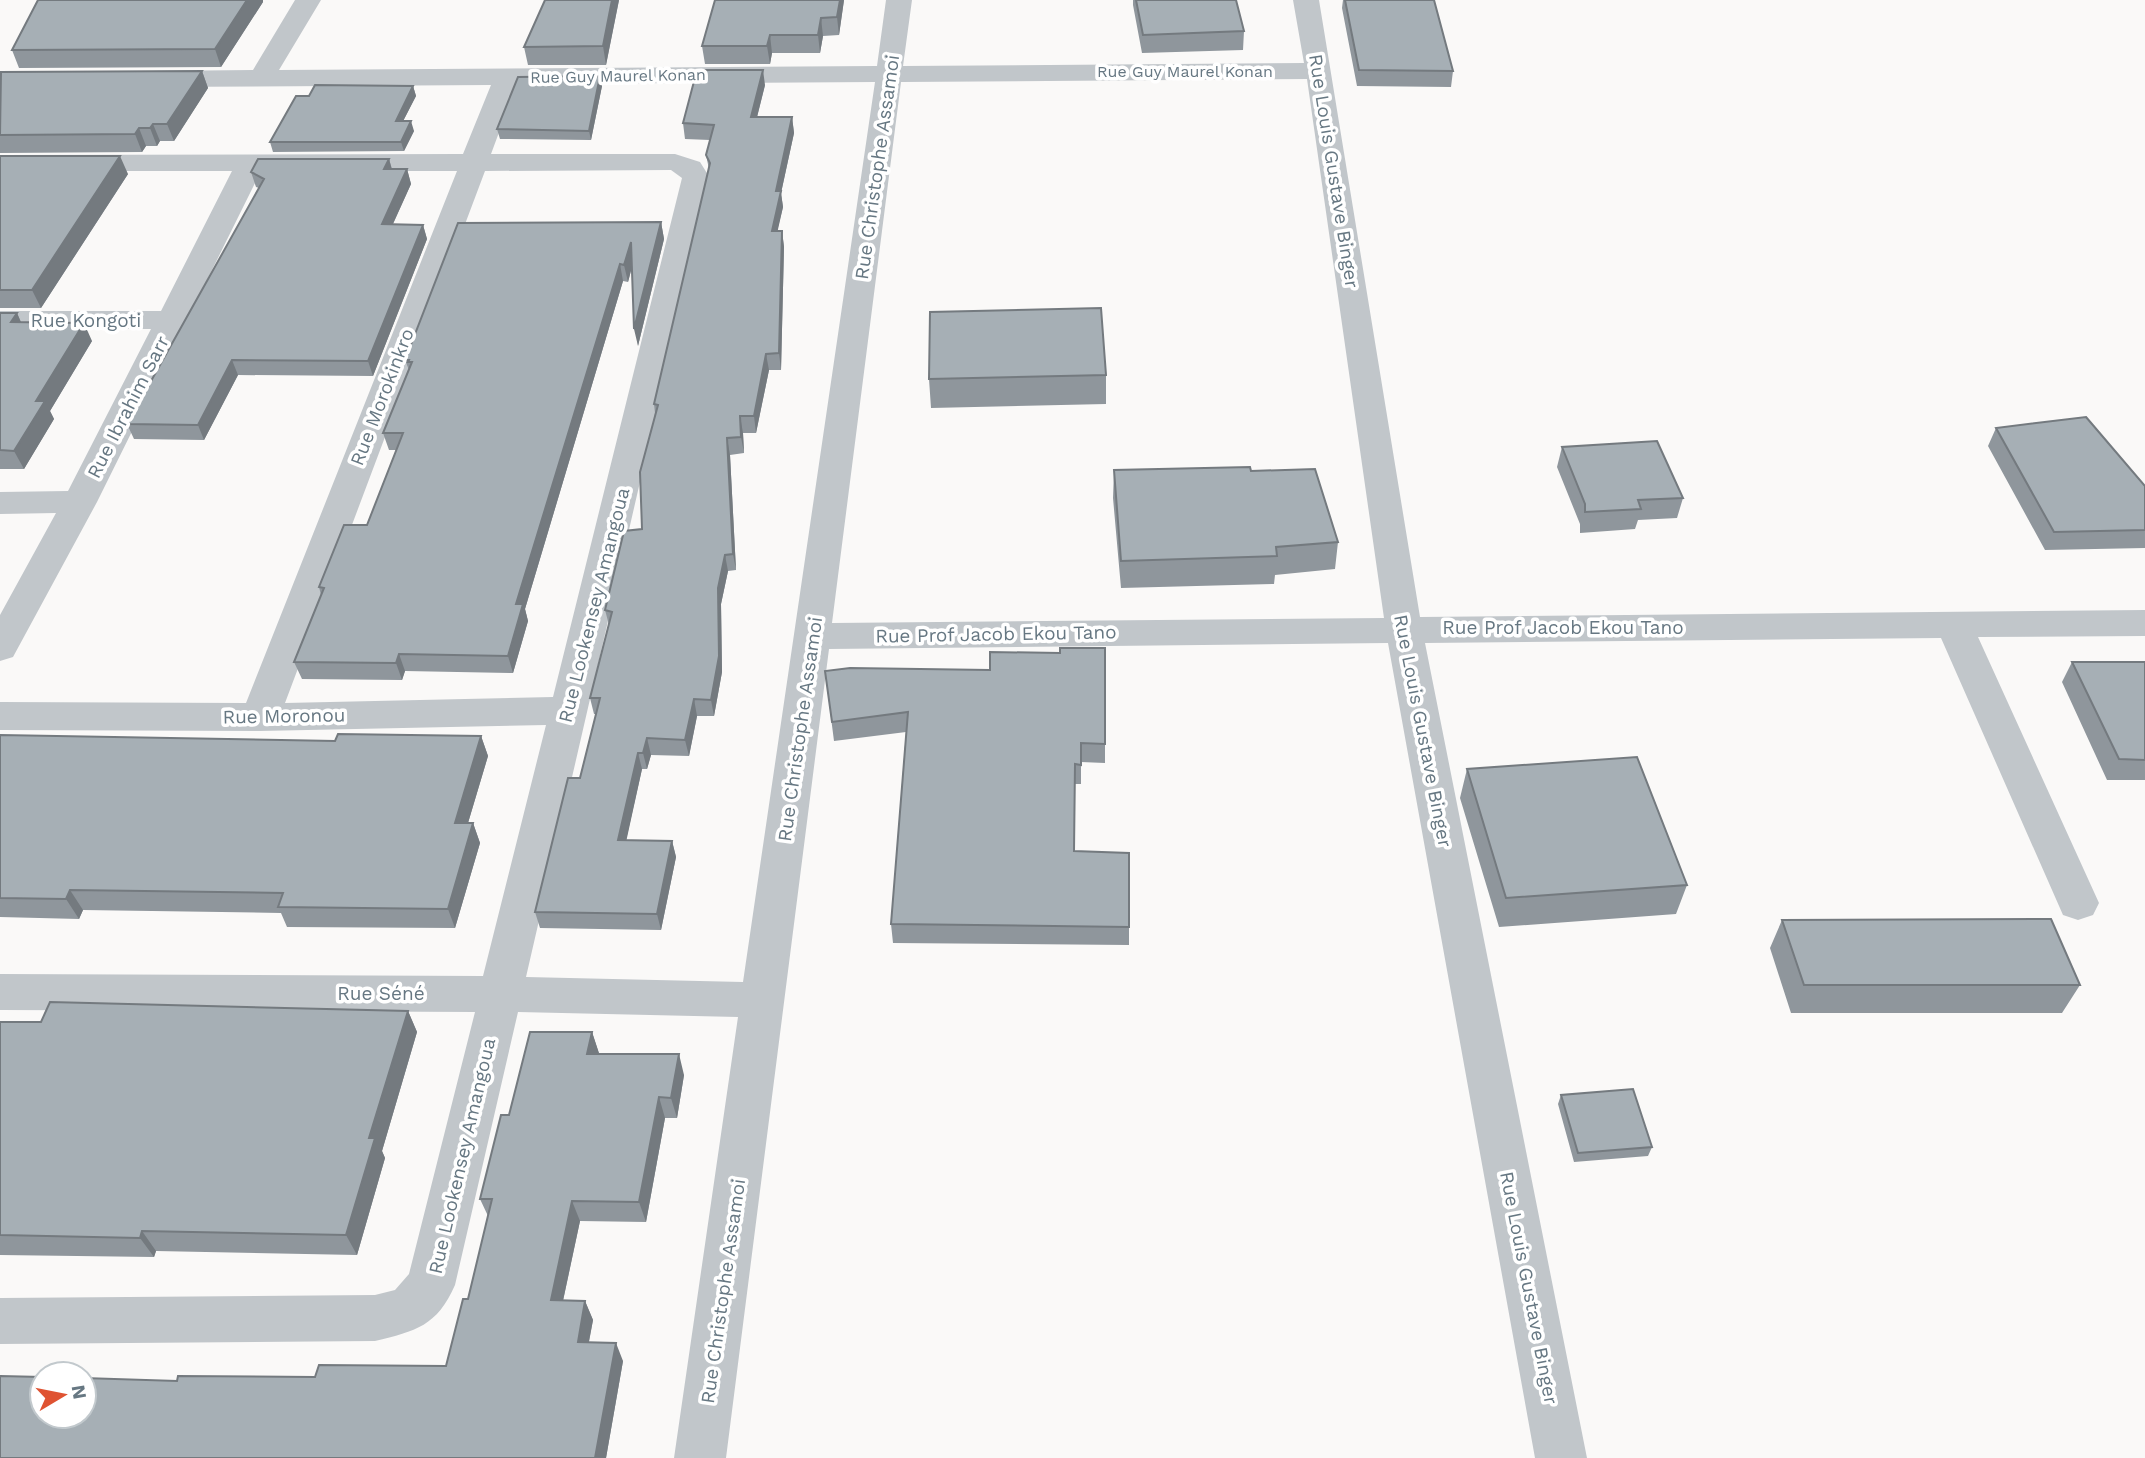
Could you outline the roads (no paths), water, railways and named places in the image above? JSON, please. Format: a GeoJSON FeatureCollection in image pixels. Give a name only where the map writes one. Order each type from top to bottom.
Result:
{"type":"FeatureCollection","features":[{"type":"Feature","properties":{"kind":"street"},"geometry":{"type":"LineString","coordinates":[[261,79],[308,0]]}},
{"type":"Feature","properties":{"kind":"street","name":"Rue Christophe Assamoi"},"geometry":{"type":"LineString","coordinates":[[700,1458],[899,0]]}},
{"type":"Feature","properties":{"kind":"street","name":"Rue Louis Gustave Binger"},"geometry":{"type":"LineString","coordinates":[[1306,0],[1404,629],[1561,1458]]}},
{"type":"Feature","properties":{"kind":"street","name":"Rue Guy Maurel Konan"},"geometry":{"type":"LineString","coordinates":[[124,79],[1319,71]]}},
{"type":"Feature","properties":{"kind":"street","name":"Rue Morokinkro"},"geometry":{"type":"LineString","coordinates":[[261,718],[471,162],[507,77]]}},
{"type":"Feature","properties":{"kind":"street","name":"Rue Ibrahim Sarr"},"geometry":{"type":"LineString","coordinates":[[0,648],[80,502],[251,162]]}},
{"type":"Feature","properties":{"kind":"street","name":"Rue Lookensey Amangoua"},"geometry":{"type":"LineString","coordinates":[[0,163],[675,162],[690,168],[696,178],[431,1285],[409,1310],[375,1318],[0,1321]]}},
{"type":"Feature","properties":{"kind":"street","name":"Rue Kongoti"},"geometry":{"type":"LineString","coordinates":[[0,320],[172,320]]}},
{"type":"Feature","properties":{"kind":"street"},"geometry":{"type":"LineString","coordinates":[[0,503],[80,502]]}},
{"type":"Feature","properties":{"kind":"street","name":"Rue Prof Jacob Ekou Tano"},"geometry":{"type":"LineString","coordinates":[[814,636],[2145,623]]}},
{"type":"Feature","properties":{"kind":"street"},"geometry":{"type":"LineString","coordinates":[[1954,625],[2077,903]]}},
{"type":"Feature","properties":{"kind":"street","name":"Rue Moronou"},"geometry":{"type":"LineString","coordinates":[[0,716],[261,718],[568,711]]}},
{"type":"Feature","properties":{"kind":"street","name":"Rue Séné"},"geometry":{"type":"LineString","coordinates":[[0,992],[501,994],[762,1000]]}}]}
